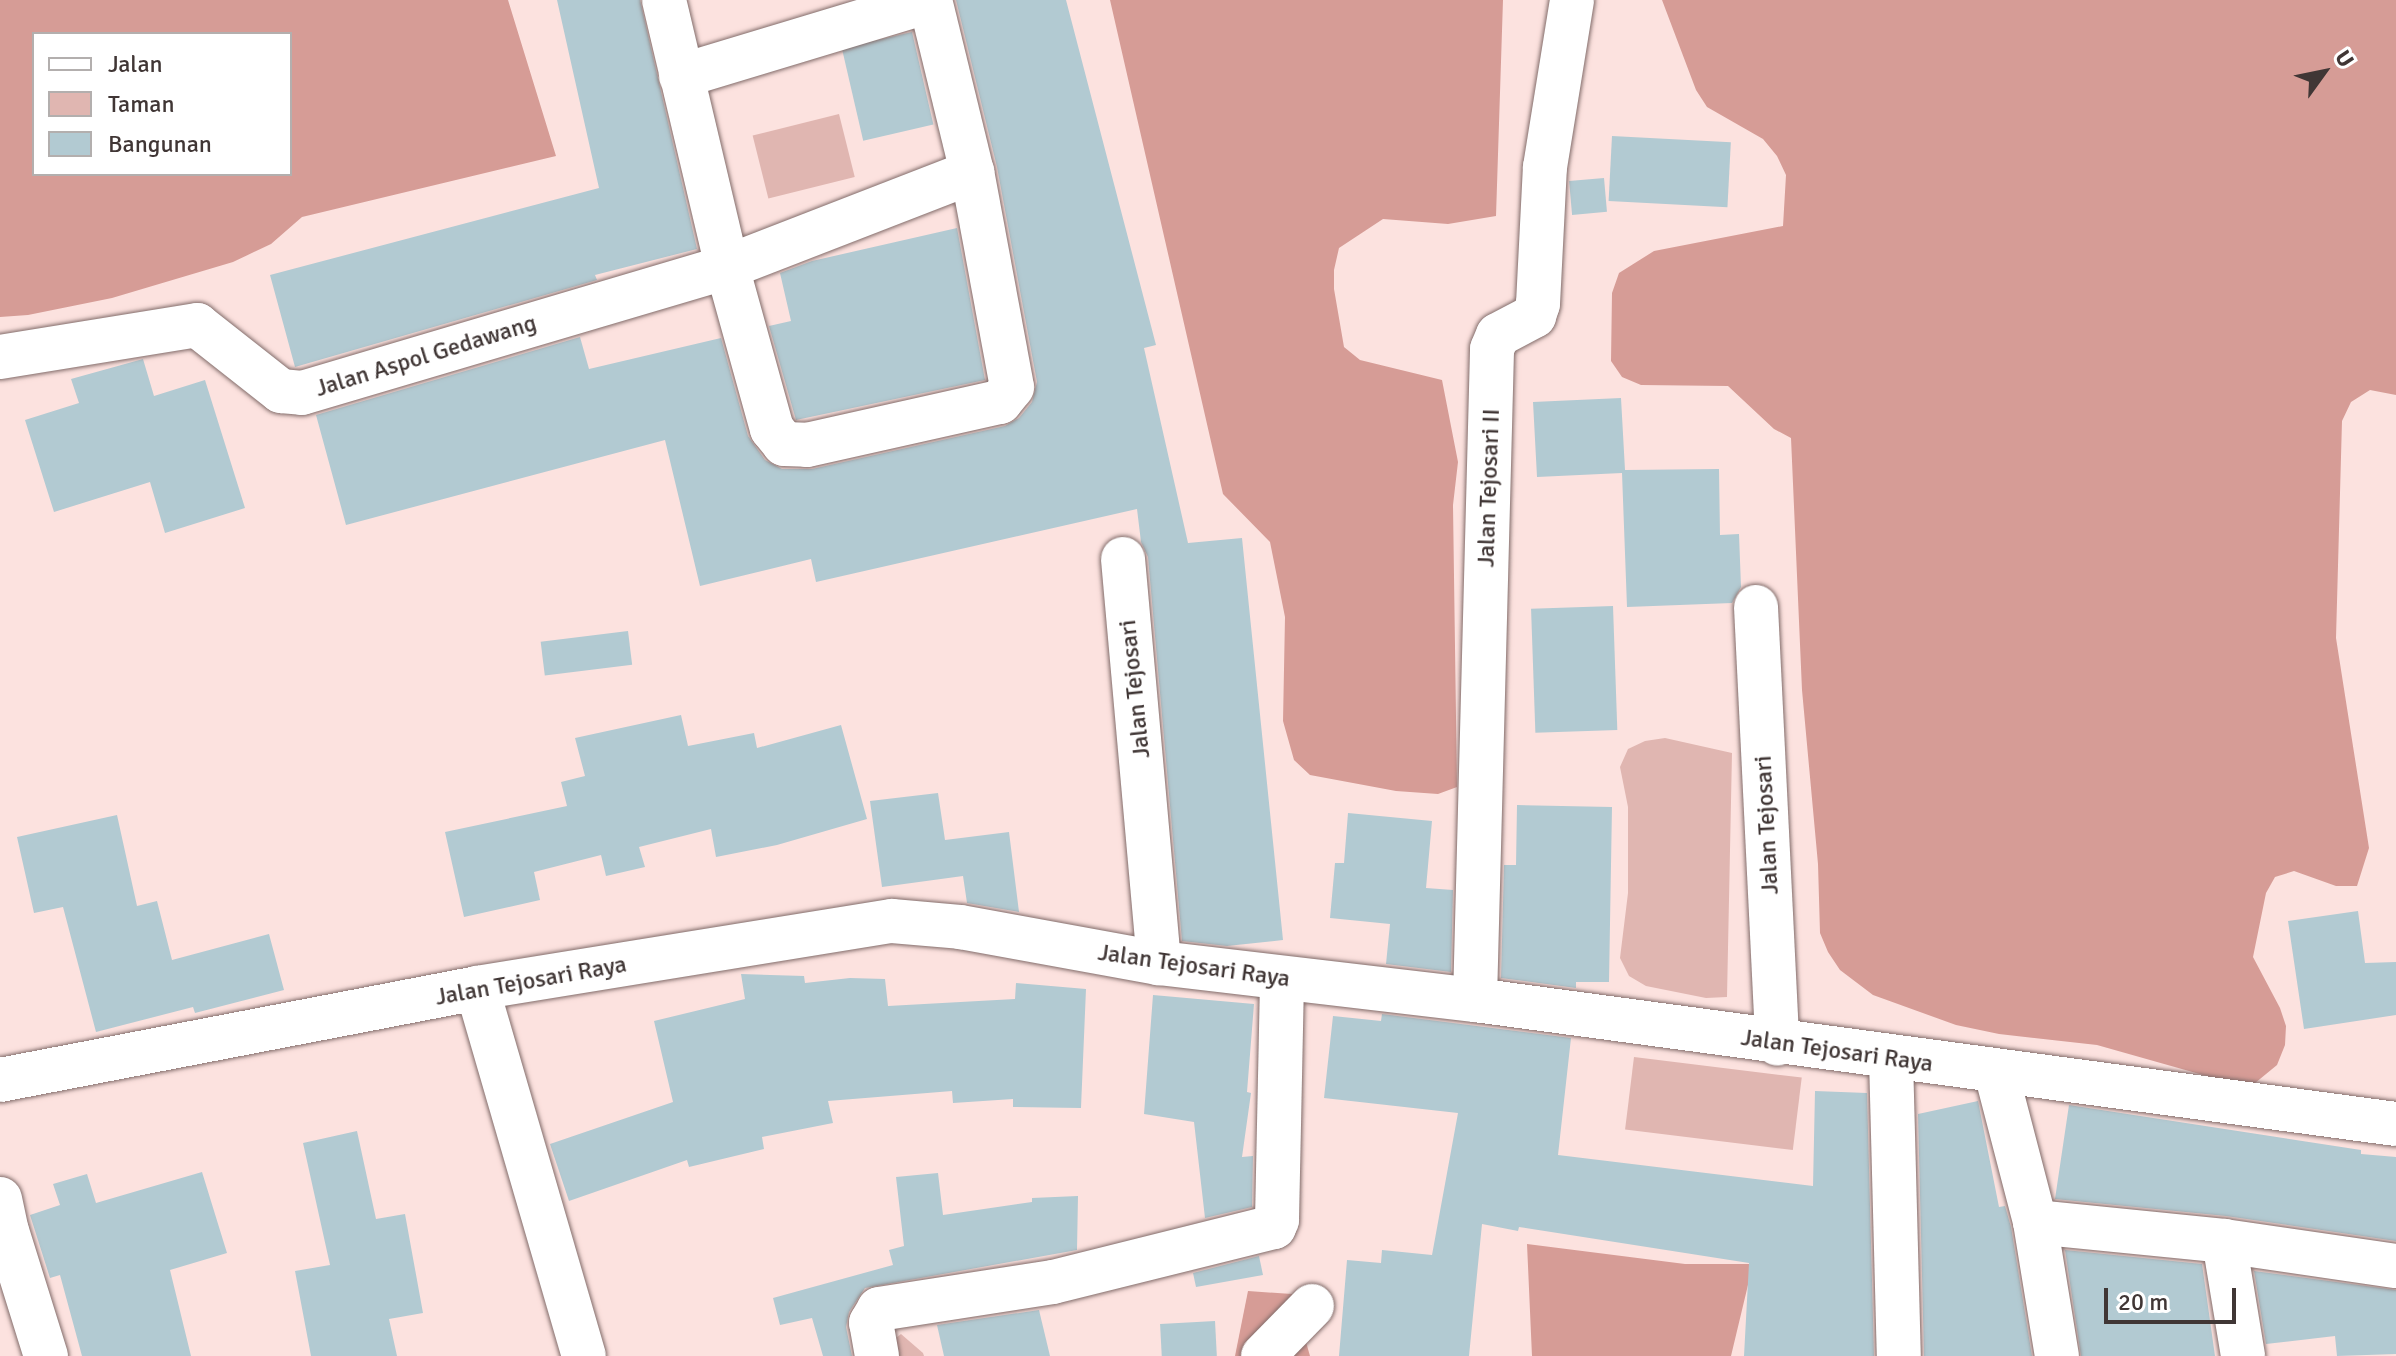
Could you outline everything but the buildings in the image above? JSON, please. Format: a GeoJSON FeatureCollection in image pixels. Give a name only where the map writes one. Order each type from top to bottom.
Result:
{"type":"FeatureCollection","features":[{"type":"Feature","properties":{"kind":"street"},"geometry":{"type":"LineString","coordinates":[[664,0],[681,76],[727,267],[772,429],[784,444],[807,445],[1000,402],[1012,387],[972,172],[930,0],[681,76]]}},
{"type":"Feature","properties":{"kind":"street","name":"Jalan Tejosari II"},"geometry":{"type":"LineString","coordinates":[[1475,1000],[1492,349],[1498,335],[1534,316],[1538,304],[1545,167],[1572,0]]}},
{"type":"Feature","properties":{"kind":"street","name":"Jalan Aspol Gedawang"},"geometry":{"type":"LineString","coordinates":[[0,357],[197,325],[281,391],[302,393],[727,267],[972,172]]}},
{"type":"Feature","properties":{"kind":"street","name":"Jalan Tejosari"},"geometry":{"type":"LineString","coordinates":[[1123,559],[1159,963]]}},
{"type":"Feature","properties":{"kind":"street","name":"Jalan Tejosari"},"geometry":{"type":"LineString","coordinates":[[1756,607],[1777,1043]]}},
{"type":"Feature","properties":{"kind":"street","name":"Jalan Tejosari Raya"},"geometry":{"type":"LineString","coordinates":[[0,1080],[477,988],[892,921],[960,927],[1159,963],[1475,1000],[2396,1124]]}},
{"type":"Feature","properties":{"kind":"street"},"geometry":{"type":"LineString","coordinates":[[877,1356],[871,1323],[879,1309],[1053,1282],[1274,1227],[1282,979]]}},
{"type":"Feature","properties":{"kind":"street"},"geometry":{"type":"LineString","coordinates":[[477,988],[584,1356]]}},
{"type":"Feature","properties":{"kind":"street"},"geometry":{"type":"LineString","coordinates":[[1891,1058],[1899,1356]]}},
{"type":"Feature","properties":{"kind":"street"},"geometry":{"type":"LineString","coordinates":[[1996,1072],[2035,1222],[2057,1356]]}},
{"type":"Feature","properties":{"kind":"street"},"geometry":{"type":"LineString","coordinates":[[2,1221],[46,1356]]}},
{"type":"Feature","properties":{"kind":"street"},"geometry":{"type":"LineString","coordinates":[[2035,1222],[2224,1241],[2396,1266]]}},
{"type":"Feature","properties":{"kind":"street"},"geometry":{"type":"LineString","coordinates":[[2224,1241],[2243,1356]]}},
{"type":"Feature","properties":{"kind":"street"},"geometry":{"type":"LineString","coordinates":[[1263,1356],[1312,1306]]}},
{"type":"Feature","properties":{"kind":"green space"},"geometry":{"type":"Polygon","coordinates":[[[839,114],[855,177],[768,199],[753,136],[839,114]]]}},
{"type":"Feature","properties":{"kind":"green space"},"geometry":{"type":"Polygon","coordinates":[[[1665,738],[1732,753],[1727,997],[1706,998],[1646,986],[1629,976],[1620,958],[1628,893],[1628,807],[1620,767],[1628,749],[1645,741],[1665,738]]]}},
{"type":"Feature","properties":{"kind":"green space"},"geometry":{"type":"Polygon","coordinates":[[[1634,1057],[1802,1078],[1793,1150],[1625,1129],[1634,1057]]]}},
{"type":"Feature","properties":{"kind":"green space"},"geometry":{"type":"Polygon","coordinates":[[[901,1334],[924,1356],[890,1356],[891,1342],[901,1334]]]}},
{"type":"Feature","properties":{"kind":"shaded area"},"geometry":{"type":"Polygon","coordinates":[[[0,0],[508,0],[556,156],[302,217],[271,244],[233,262],[112,298],[28,315],[0,317],[0,0]]]}},
{"type":"Feature","properties":{"kind":"shaded area"},"geometry":{"type":"Polygon","coordinates":[[[1110,0],[1503,0],[1496,216],[1448,224],[1383,219],[1339,248],[1334,270],[1334,289],[1344,347],[1360,360],[1442,380],[1458,462],[1453,505],[1457,787],[1438,794],[1396,791],[1310,775],[1294,760],[1283,721],[1285,617],[1270,542],[1223,494],[1110,0]]]}},
{"type":"Feature","properties":{"kind":"shaded area"},"geometry":{"type":"Polygon","coordinates":[[[1662,0],[2396,0],[2396,395],[2370,390],[2351,402],[2342,421],[2336,638],[2369,848],[2357,886],[2336,886],[2294,871],[2275,877],[2266,893],[2253,957],[2280,1008],[2286,1026],[2285,1045],[2277,1065],[2249,1088],[2097,1045],[1999,1034],[1956,1025],[1873,995],[1840,970],[1828,952],[1820,933],[1818,864],[1802,690],[1791,438],[1774,429],[1728,386],[1641,385],[1622,377],[1611,361],[1612,293],[1619,273],[1654,251],[1783,226],[1786,175],[1777,156],[1763,139],[1707,107],[1696,90],[1662,0]]]}},
{"type":"Feature","properties":{"kind":"shaded area"},"geometry":{"type":"Polygon","coordinates":[[[1527,1244],[1685,1264],[1753,1264],[1731,1356],[1532,1356],[1527,1244]]]}},
{"type":"Feature","properties":{"kind":"shaded area"},"geometry":{"type":"Polygon","coordinates":[[[1248,1291],[1292,1294],[1310,1356],[1235,1356],[1248,1291]]]}}]}
